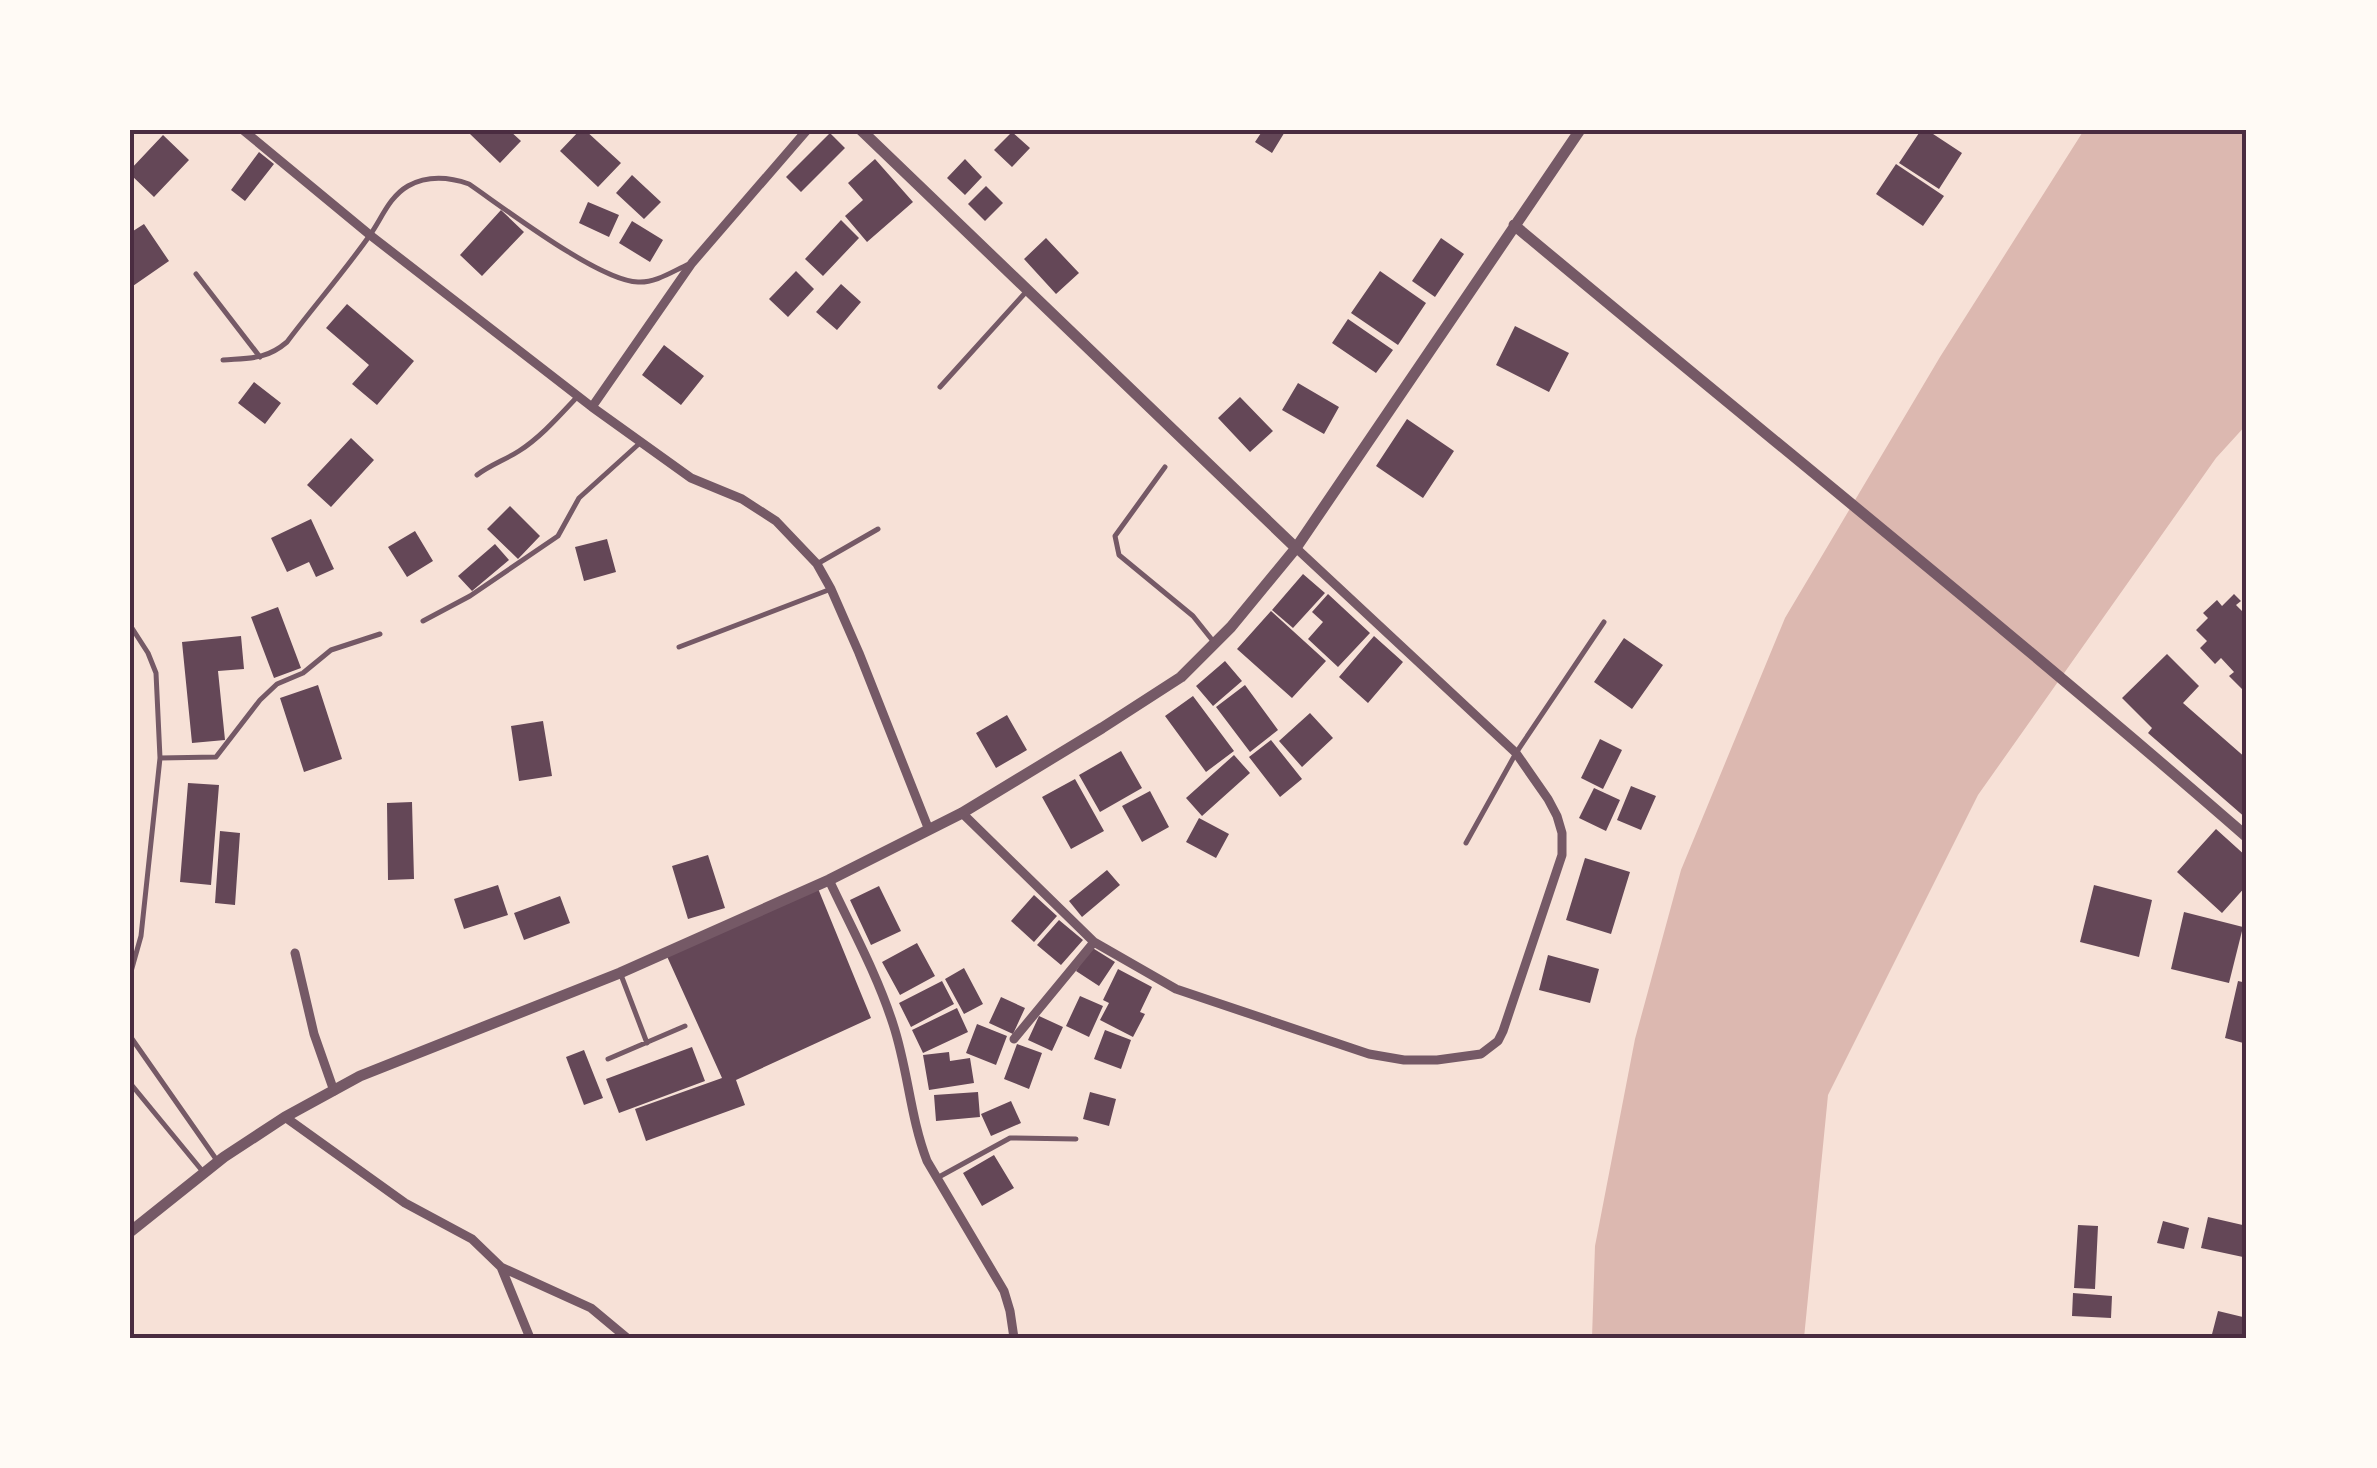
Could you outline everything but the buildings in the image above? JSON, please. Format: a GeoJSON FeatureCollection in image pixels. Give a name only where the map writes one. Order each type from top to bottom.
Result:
{"type":"FeatureCollection","features":[{"type":"Feature","properties":{"kind":"street"},"geometry":{"type":"LineString","coordinates":[[244,130],[370,235],[592,407],[691,478],[742,500],[776,521],[817,564],[831,589],[929,830]]}},
{"type":"Feature","properties":{"kind":"street"},"geometry":{"type":"LineString","coordinates":[[592,407],[692,262],[806,130]]}},
{"type":"Feature","properties":{"kind":"street"},"geometry":{"type":"LineString","coordinates":[[861,130],[876,135],[1028,290],[1296,548],[1516,752],[1557,816],[1562,855],[1498,1041],[1481,1054],[1404,1060],[1369,1054],[1234,1010],[1176,988],[1129,964],[1094,942],[962,813]]}},
{"type":"Feature","properties":{"kind":"street"},"geometry":{"type":"LineString","coordinates":[[130,1232],[218,1162],[286,1117],[360,1076],[620,973],[829,880],[962,813],[1181,677],[1231,628],[1296,548],[1580,130]]}},
{"type":"Feature","properties":{"kind":"street"},"geometry":{"type":"LineString","coordinates":[[1514,225],[2106,714],[2247,837]]}},
{"type":"Feature","properties":{"kind":"street"},"geometry":{"type":"LineString","coordinates":[[829,880],[893,1024],[927,1161],[1004,1291],[1014,1338]]}},
{"type":"Feature","properties":{"kind":"street"},"geometry":{"type":"LineString","coordinates":[[1014,1039],[1094,942]]}},
{"type":"Feature","properties":{"kind":"street"},"geometry":{"type":"LineString","coordinates":[[296,954],[314,1034],[334,1090]]}},
{"type":"Feature","properties":{"kind":"street"},"geometry":{"type":"LineString","coordinates":[[286,1117],[406,1202],[472,1239],[500,1268],[530,1338]]}},
{"type":"Feature","properties":{"kind":"street"},"geometry":{"type":"LineString","coordinates":[[500,1268],[591,1308],[627,1338]]}},
{"type":"Feature","properties":{"kind":"lane"},"geometry":{"type":"LineString","coordinates":[[223,360],[260,357],[287,342],[370,235],[393,198],[410,185],[428,179],[449,177],[469,184],[581,260],[628,282],[655,280],[692,262]]}},
{"type":"Feature","properties":{"kind":"lane"},"geometry":{"type":"LineString","coordinates":[[196,274],[260,357]]}},
{"type":"Feature","properties":{"kind":"lane"},"geometry":{"type":"LineString","coordinates":[[940,387],[1028,290]]}},
{"type":"Feature","properties":{"kind":"lane"},"geometry":{"type":"LineString","coordinates":[[476,475],[520,451],[578,396]]}},
{"type":"Feature","properties":{"kind":"lane"},"geometry":{"type":"LineString","coordinates":[[423,620],[470,596],[558,536],[579,498],[641,442]]}},
{"type":"Feature","properties":{"kind":"lane"},"geometry":{"type":"LineString","coordinates":[[1164,467],[1115,536],[1116,547],[1119,554],[1193,616],[1215,643]]}},
{"type":"Feature","properties":{"kind":"lane"},"geometry":{"type":"LineString","coordinates":[[817,564],[878,529]]}},
{"type":"Feature","properties":{"kind":"lane"},"geometry":{"type":"LineString","coordinates":[[680,646],[831,589]]}},
{"type":"Feature","properties":{"kind":"lane"},"geometry":{"type":"LineString","coordinates":[[1466,844],[1516,752],[1604,622]]}},
{"type":"Feature","properties":{"kind":"lane"},"geometry":{"type":"LineString","coordinates":[[130,626],[156,673],[160,758],[141,936],[130,975]]}},
{"type":"Feature","properties":{"kind":"lane"},"geometry":{"type":"LineString","coordinates":[[160,758],[216,757],[276,684],[303,673],[331,650],[380,634]]}},
{"type":"Feature","properties":{"kind":"lane"},"geometry":{"type":"LineString","coordinates":[[620,973],[646,1042]]}},
{"type":"Feature","properties":{"kind":"lane"},"geometry":{"type":"LineString","coordinates":[[608,1059],[686,1026]]}},
{"type":"Feature","properties":{"kind":"lane"},"geometry":{"type":"LineString","coordinates":[[130,1036],[218,1162]]}},
{"type":"Feature","properties":{"kind":"lane"},"geometry":{"type":"LineString","coordinates":[[130,1082],[204,1172]]}},
{"type":"Feature","properties":{"kind":"lane"},"geometry":{"type":"LineString","coordinates":[[937,1178],[1010,1138],[1076,1138]]}},
{"type":"Feature","properties":{"kind":"shaded area"},"geometry":{"type":"Polygon","coordinates":[[[2084,130],[2247,130],[2247,424],[2216,458],[1978,795],[1828,1095],[1804,1338],[1592,1338],[1595,1246],[1635,1039],[1681,870],[1785,618],[1940,357],[2084,130]]]}}]}
